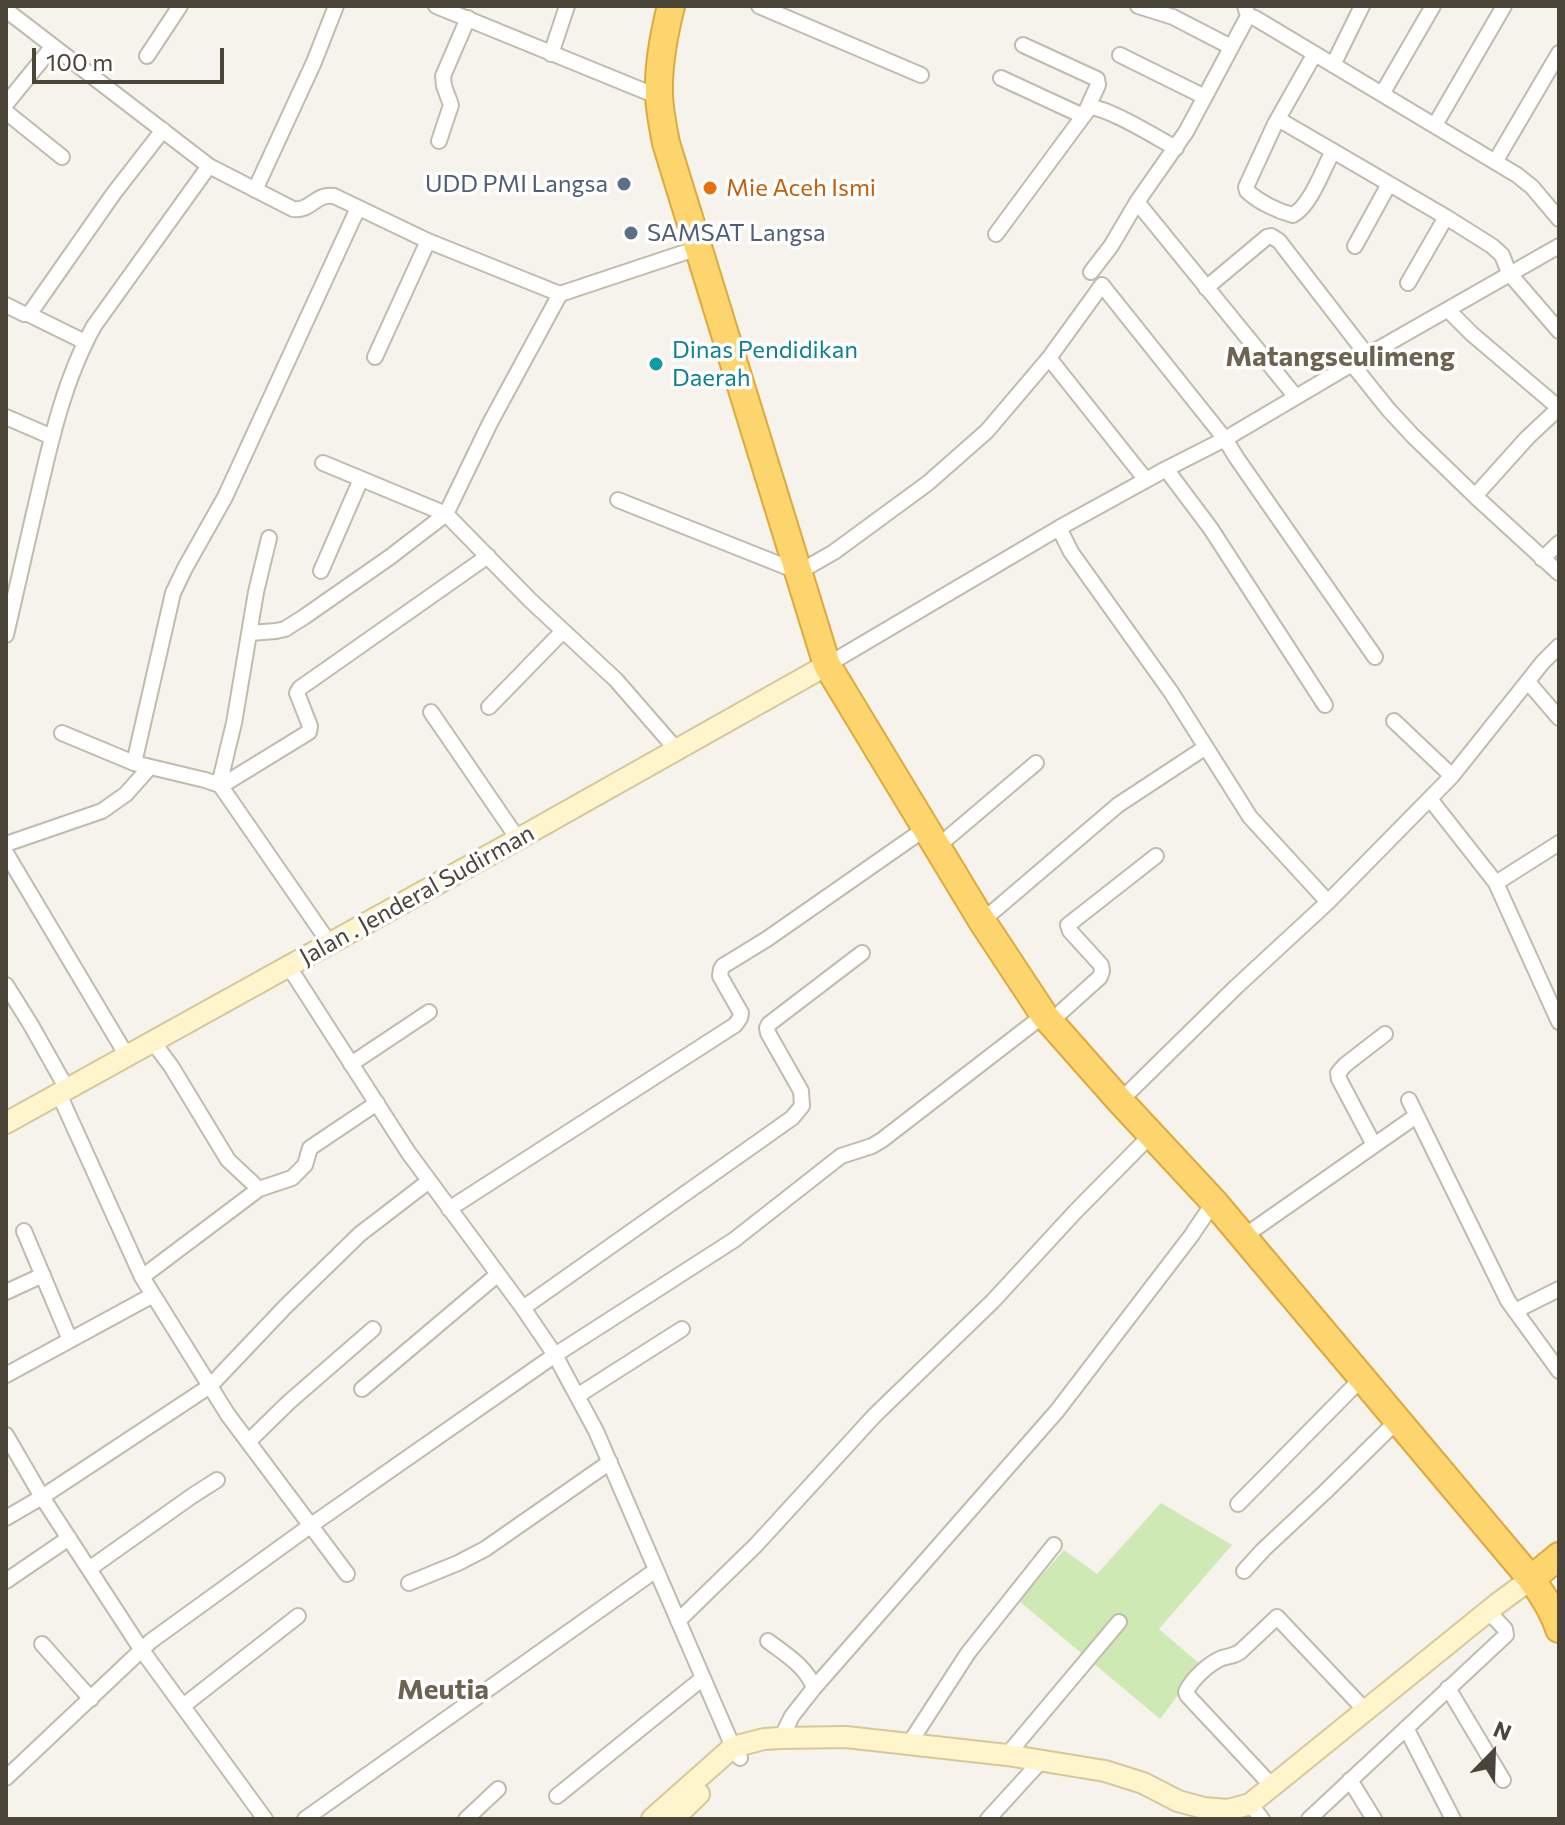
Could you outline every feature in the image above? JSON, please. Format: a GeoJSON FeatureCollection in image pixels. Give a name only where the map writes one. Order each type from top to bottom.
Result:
{"type":"FeatureCollection","features":[{"type":"Feature","properties":{"kind":"highway"},"geometry":{"type":"LineString","coordinates":[[671,6],[658,78],[666,143],[827,665],[982,921],[1047,1019],[1214,1202],[1398,1420],[1507,1596]]}},
{"type":"Feature","properties":{"kind":"highway"},"geometry":{"type":"LineString","coordinates":[[1507,1596],[1559,1556]]}},
{"type":"Feature","properties":{"kind":"highway"},"geometry":{"type":"LineString","coordinates":[[1507,1596],[1544,1596],[1557,1622]]}},
{"type":"Feature","properties":{"kind":"main road","name":"Jalan . Jenderal Sudirman"},"geometry":{"type":"LineString","coordinates":[[6,1123],[827,665]]}},
{"type":"Feature","properties":{"kind":"main road"},"geometry":{"type":"LineString","coordinates":[[652,1819],[740,1749],[781,1738],[846,1737],[1007,1755],[1105,1771],[1143,1783],[1178,1801],[1204,1808],[1256,1812],[1272,1786],[1507,1596]]}},
{"type":"Feature","properties":{"kind":"main road"},"geometry":{"type":"LineString","coordinates":[[673,1819],[740,1749]]}},
{"type":"Feature","properties":{"kind":"street"},"geometry":{"type":"LineString","coordinates":[[147,56],[180,6]]}},
{"type":"Feature","properties":{"kind":"street"},"geometry":{"type":"LineString","coordinates":[[255,190],[314,62],[336,6]]}},
{"type":"Feature","properties":{"kind":"street"},"geometry":{"type":"LineString","coordinates":[[436,6],[659,97]]}},
{"type":"Feature","properties":{"kind":"street"},"geometry":{"type":"LineString","coordinates":[[551,54],[567,6]]}},
{"type":"Feature","properties":{"kind":"street"},"geometry":{"type":"LineString","coordinates":[[759,6],[921,75]]}},
{"type":"Feature","properties":{"kind":"street"},"geometry":{"type":"LineString","coordinates":[[1138,6],[1173,17],[1231,47]]}},
{"type":"Feature","properties":{"kind":"street"},"geometry":{"type":"LineString","coordinates":[[1333,65],[1362,6]]}},
{"type":"Feature","properties":{"kind":"street"},"geometry":{"type":"LineString","coordinates":[[1382,94],[1433,6]]}},
{"type":"Feature","properties":{"kind":"street"},"geometry":{"type":"LineString","coordinates":[[1435,125],[1504,6]]}},
{"type":"Feature","properties":{"kind":"street"},"geometry":{"type":"LineString","coordinates":[[6,10],[209,166],[299,210],[320,197],[334,196],[428,241],[560,294],[698,248]]}},
{"type":"Feature","properties":{"kind":"street"},"geometry":{"type":"LineString","coordinates":[[1091,272],[1176,148],[1231,47],[1246,11],[1314,55],[1526,180],[1559,219]]}},
{"type":"Feature","properties":{"kind":"street"},"geometry":{"type":"LineString","coordinates":[[439,141],[451,105],[443,76],[468,18]]}},
{"type":"Feature","properties":{"kind":"street"},"geometry":{"type":"LineString","coordinates":[[996,234],[1066,141],[1098,85],[1098,79],[1023,45]]}},
{"type":"Feature","properties":{"kind":"street"},"geometry":{"type":"LineString","coordinates":[[6,104],[53,46]]}},
{"type":"Feature","properties":{"kind":"street"},"geometry":{"type":"LineString","coordinates":[[1495,162],[1559,53]]}},
{"type":"Feature","properties":{"kind":"street"},"geometry":{"type":"LineString","coordinates":[[1120,55],[1205,97]]}},
{"type":"Feature","properties":{"kind":"street"},"geometry":{"type":"LineString","coordinates":[[1314,55],[1278,119],[1246,185],[1247,191],[1287,214],[1296,214],[1308,199],[1333,151]]}},
{"type":"Feature","properties":{"kind":"street"},"geometry":{"type":"LineString","coordinates":[[1001,78],[1085,112]]}},
{"type":"Feature","properties":{"kind":"street"},"geometry":{"type":"LineString","coordinates":[[1085,112],[1092,107],[1100,109],[1176,148]]}},
{"type":"Feature","properties":{"kind":"street"},"geometry":{"type":"LineString","coordinates":[[6,112],[62,157]]}},
{"type":"Feature","properties":{"kind":"street"},"geometry":{"type":"LineString","coordinates":[[1278,119],[1446,217],[1499,252],[1509,273],[1559,331]]}},
{"type":"Feature","properties":{"kind":"street"},"geometry":{"type":"LineString","coordinates":[[28,314],[163,130]]}},
{"type":"Feature","properties":{"kind":"street"},"geometry":{"type":"LineString","coordinates":[[6,635],[52,437],[85,342],[209,166]]}},
{"type":"Feature","properties":{"kind":"street"},"geometry":{"type":"LineString","coordinates":[[1355,246],[1389,184]]}},
{"type":"Feature","properties":{"kind":"street"},"geometry":{"type":"LineString","coordinates":[[1137,202],[1296,397]]}},
{"type":"Feature","properties":{"kind":"street"},"geometry":{"type":"LineString","coordinates":[[134,763],[173,593],[225,497],[358,208]]}},
{"type":"Feature","properties":{"kind":"street"},"geometry":{"type":"LineString","coordinates":[[1408,283],[1446,217]]}},
{"type":"Feature","properties":{"kind":"street"},"geometry":{"type":"LineString","coordinates":[[1206,288],[1267,237],[1273,237],[1367,355]]}},
{"type":"Feature","properties":{"kind":"street"},"geometry":{"type":"LineString","coordinates":[[375,357],[428,241]]}},
{"type":"Feature","properties":{"kind":"street"},"geometry":{"type":"LineString","coordinates":[[827,665],[1146,480],[1227,441],[1296,397],[1360,373],[1367,355],[1559,246]]}},
{"type":"Feature","properties":{"kind":"street"},"geometry":{"type":"LineString","coordinates":[[618,500],[799,572],[834,552],[928,483],[987,431],[1049,358],[1102,285],[1227,441],[1375,657]]}},
{"type":"Feature","properties":{"kind":"street"},"geometry":{"type":"LineString","coordinates":[[250,633],[285,629],[390,557],[446,514],[490,423],[560,294]]}},
{"type":"Feature","properties":{"kind":"street"},"geometry":{"type":"LineString","coordinates":[[6,305],[85,342]]}},
{"type":"Feature","properties":{"kind":"street"},"geometry":{"type":"LineString","coordinates":[[1448,310],[1559,408],[1527,438],[1475,496]]}},
{"type":"Feature","properties":{"kind":"street"},"geometry":{"type":"LineString","coordinates":[[1049,358],[1146,480]]}},
{"type":"Feature","properties":{"kind":"street"},"geometry":{"type":"LineString","coordinates":[[1360,373],[1413,436],[1559,573]]}},
{"type":"Feature","properties":{"kind":"street"},"geometry":{"type":"LineString","coordinates":[[6,417],[52,437]]}},
{"type":"Feature","properties":{"kind":"street"},"geometry":{"type":"LineString","coordinates":[[323,463],[446,514],[616,680],[676,749]]}},
{"type":"Feature","properties":{"kind":"street"},"geometry":{"type":"LineString","coordinates":[[1168,471],[1211,529],[1325,705]]}},
{"type":"Feature","properties":{"kind":"street"},"geometry":{"type":"LineString","coordinates":[[321,571],[361,479]]}},
{"type":"Feature","properties":{"kind":"street"},"geometry":{"type":"LineString","coordinates":[[1061,531],[1071,552],[1171,692],[1250,817],[1328,902]]}},
{"type":"Feature","properties":{"kind":"street"},"geometry":{"type":"LineString","coordinates":[[220,786],[269,538]]}},
{"type":"Feature","properties":{"kind":"street"},"geometry":{"type":"LineString","coordinates":[[1542,559],[1559,543]]}},
{"type":"Feature","properties":{"kind":"street"},"geometry":{"type":"LineString","coordinates":[[220,786],[309,732],[310,726],[297,693],[300,688],[488,556]]}},
{"type":"Feature","properties":{"kind":"street"},"geometry":{"type":"LineString","coordinates":[[489,707],[563,631]]}},
{"type":"Feature","properties":{"kind":"street"},"geometry":{"type":"LineString","coordinates":[[1120,1101],[1328,902],[1430,799],[1559,646]]}},
{"type":"Feature","properties":{"kind":"street"},"geometry":{"type":"LineString","coordinates":[[1528,682],[1559,718]]}},
{"type":"Feature","properties":{"kind":"street"},"geometry":{"type":"LineString","coordinates":[[431,712],[518,839]]}},
{"type":"Feature","properties":{"kind":"street"},"geometry":{"type":"LineString","coordinates":[[1394,721],[1452,776]]}},
{"type":"Feature","properties":{"kind":"street"},"geometry":{"type":"LineString","coordinates":[[62,733],[134,763],[220,786],[330,944]]}},
{"type":"Feature","properties":{"kind":"street"},"geometry":{"type":"LineString","coordinates":[[982,921],[1118,805],[1206,747]]}},
{"type":"Feature","properties":{"kind":"street"},"geometry":{"type":"LineString","coordinates":[[449,1209],[735,1025],[741,1013],[720,976],[723,966],[932,838],[1036,763]]}},
{"type":"Feature","properties":{"kind":"street"},"geometry":{"type":"LineString","coordinates":[[6,844],[102,811],[126,794],[150,767]]}},
{"type":"Feature","properties":{"kind":"street"},"geometry":{"type":"LineString","coordinates":[[1430,799],[1496,883],[1559,1020]]}},
{"type":"Feature","properties":{"kind":"street"},"geometry":{"type":"LineString","coordinates":[[1496,883],[1559,843]]}},
{"type":"Feature","properties":{"kind":"street"},"geometry":{"type":"LineString","coordinates":[[6,853],[127,1056]]}},
{"type":"Feature","properties":{"kind":"street"},"geometry":{"type":"LineString","coordinates":[[6,1778],[141,1649],[310,1526],[555,1355],[734,1240],[841,1156],[882,1140],[1100,977],[1101,965],[1068,930],[1068,925],[1156,856]]}},
{"type":"Feature","properties":{"kind":"street"},"geometry":{"type":"LineString","coordinates":[[523,1308],[792,1118],[802,1106],[801,1091],[767,1028],[862,953]]}},
{"type":"Feature","properties":{"kind":"street"},"geometry":{"type":"LineString","coordinates":[[289,967],[408,1152],[555,1355],[596,1431],[703,1678],[740,1749]]}},
{"type":"Feature","properties":{"kind":"street"},"geometry":{"type":"LineString","coordinates":[[6,985],[31,1025],[63,1092],[142,1277],[248,1442],[347,1574]]}},
{"type":"Feature","properties":{"kind":"street"},"geometry":{"type":"LineString","coordinates":[[351,1064],[429,1012]]}},
{"type":"Feature","properties":{"kind":"street"},"geometry":{"type":"LineString","coordinates":[[1374,1145],[1338,1073],[1385,1034]]}},
{"type":"Feature","properties":{"kind":"street"},"geometry":{"type":"LineString","coordinates":[[153,1042],[228,1160],[259,1189]]}},
{"type":"Feature","properties":{"kind":"street"},"geometry":{"type":"LineString","coordinates":[[1409,1100],[1508,1301],[1559,1371]]}},
{"type":"Feature","properties":{"kind":"street"},"geometry":{"type":"LineString","coordinates":[[142,1277],[259,1189],[292,1178],[305,1165],[310,1148],[377,1103]]}},
{"type":"Feature","properties":{"kind":"street"},"geometry":{"type":"LineString","coordinates":[[1243,1237],[1416,1116]]}},
{"type":"Feature","properties":{"kind":"street"},"geometry":{"type":"LineString","coordinates":[[678,1621],[756,1545],[875,1415],[993,1301],[1151,1135]]}},
{"type":"Feature","properties":{"kind":"street"},"geometry":{"type":"LineString","coordinates":[[6,1518],[210,1386],[360,1234],[429,1181]]}},
{"type":"Feature","properties":{"kind":"street"},"geometry":{"type":"LineString","coordinates":[[781,1738],[792,1716],[814,1688],[1057,1411],[1214,1202]]}},
{"type":"Feature","properties":{"kind":"street"},"geometry":{"type":"LineString","coordinates":[[24,1231],[70,1340]]}},
{"type":"Feature","properties":{"kind":"street"},"geometry":{"type":"LineString","coordinates":[[6,1292],[43,1275]]}},
{"type":"Feature","properties":{"kind":"street"},"geometry":{"type":"LineString","coordinates":[[362,1389],[497,1275]]}},
{"type":"Feature","properties":{"kind":"street"},"geometry":{"type":"LineString","coordinates":[[1515,1311],[1559,1289]]}},
{"type":"Feature","properties":{"kind":"street"},"geometry":{"type":"LineString","coordinates":[[6,1375],[153,1295]]}},
{"type":"Feature","properties":{"kind":"street"},"geometry":{"type":"LineString","coordinates":[[248,1442],[373,1329]]}},
{"type":"Feature","properties":{"kind":"street"},"geometry":{"type":"LineString","coordinates":[[577,1396],[682,1329]]}},
{"type":"Feature","properties":{"kind":"street"},"geometry":{"type":"LineString","coordinates":[[1238,1504],[1362,1378]]}},
{"type":"Feature","properties":{"kind":"street"},"geometry":{"type":"LineString","coordinates":[[1244,1571],[1398,1420]]}},
{"type":"Feature","properties":{"kind":"street"},"geometry":{"type":"LineString","coordinates":[[6,1435],[42,1497],[141,1649],[265,1819]]}},
{"type":"Feature","properties":{"kind":"street"},"geometry":{"type":"LineString","coordinates":[[409,1583],[485,1549],[610,1462]]}},
{"type":"Feature","properties":{"kind":"street"},"geometry":{"type":"LineString","coordinates":[[89,1569],[217,1480]]}},
{"type":"Feature","properties":{"kind":"street"},"geometry":{"type":"LineString","coordinates":[[6,1581],[69,1538]]}},
{"type":"Feature","properties":{"kind":"street"},"geometry":{"type":"LineString","coordinates":[[909,1744],[968,1653],[1054,1545]]}},
{"type":"Feature","properties":{"kind":"street"},"geometry":{"type":"LineString","coordinates":[[305,1819],[656,1570]]}},
{"type":"Feature","properties":{"kind":"street"},"geometry":{"type":"LineString","coordinates":[[1309,1819],[1506,1635],[1507,1596]]}},
{"type":"Feature","properties":{"kind":"street"},"geometry":{"type":"LineString","coordinates":[[183,1706],[298,1616]]}},
{"type":"Feature","properties":{"kind":"street"},"geometry":{"type":"LineString","coordinates":[[1272,1786],[1187,1695],[1188,1686],[1206,1669],[1220,1659],[1241,1651],[1277,1617],[1365,1710]]}},
{"type":"Feature","properties":{"kind":"street"},"geometry":{"type":"LineString","coordinates":[[1007,1755],[1119,1622]]}},
{"type":"Feature","properties":{"kind":"street"},"geometry":{"type":"LineString","coordinates":[[768,1641],[798,1664],[814,1688]]}},
{"type":"Feature","properties":{"kind":"street"},"geometry":{"type":"LineString","coordinates":[[42,1644],[91,1699]]}},
{"type":"Feature","properties":{"kind":"street"},"geometry":{"type":"LineString","coordinates":[[557,1796],[703,1678]]}},
{"type":"Feature","properties":{"kind":"street"},"geometry":{"type":"LineString","coordinates":[[1448,1688],[1503,1780]]}},
{"type":"Feature","properties":{"kind":"street"},"geometry":{"type":"LineString","coordinates":[[1406,1728],[1453,1819]]}},
{"type":"Feature","properties":{"kind":"street"},"geometry":{"type":"LineString","coordinates":[[988,1819],[1041,1761]]}},
{"type":"Feature","properties":{"kind":"street"},"geometry":{"type":"LineString","coordinates":[[1350,1780],[1374,1819]]}},
{"type":"Feature","properties":{"kind":"street"},"geometry":{"type":"LineString","coordinates":[[471,1817],[498,1789]]}},
{"type":"Feature","properties":{"kind":"green space"},"geometry":{"type":"Polygon","coordinates":[[[1161,1503],[1232,1545],[1159,1629],[1201,1665],[1160,1719],[1019,1601],[1064,1550],[1097,1574],[1161,1503]]]}},
{"type":"Feature","properties":{"kind":"place","name":"UDD PMI Langsa"},"geometry":{"type":"Point","coordinates":[624,184]}},
{"type":"Feature","properties":{"kind":"place","name":"Mie Aceh Ismi"},"geometry":{"type":"Point","coordinates":[710,188]}},
{"type":"Feature","properties":{"kind":"place","name":"SAMSAT Langsa"},"geometry":{"type":"Point","coordinates":[631,233]}},
{"type":"Feature","properties":{"kind":"place","name":"Dinas Pendidikan Daerah"},"geometry":{"type":"Point","coordinates":[656,364]}},
{"type":"Feature","properties":{"kind":"district","name":"Matangseulimeng"},"geometry":{"type":"Point","coordinates":[1340,357]}},
{"type":"Feature","properties":{"kind":"district","name":"Meutia"},"geometry":{"type":"Point","coordinates":[443,1690]}}]}
